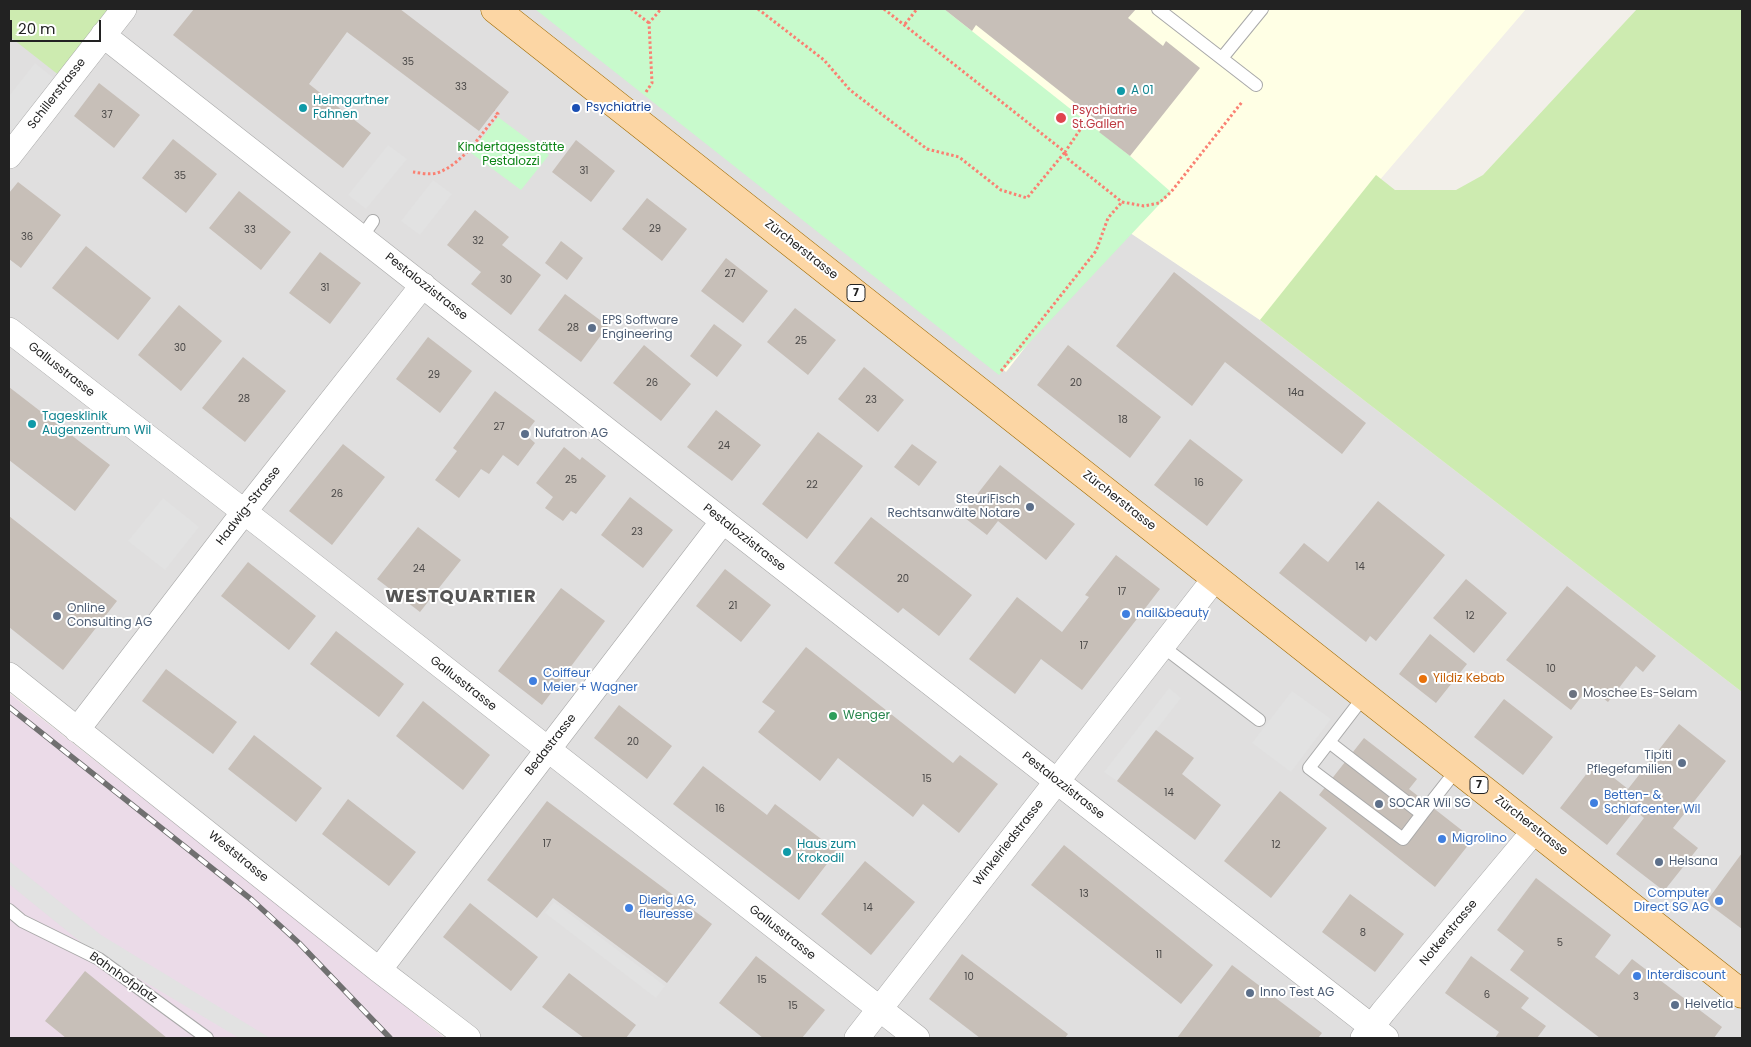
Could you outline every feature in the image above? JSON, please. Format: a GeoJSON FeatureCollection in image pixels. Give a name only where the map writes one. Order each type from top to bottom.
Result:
{"type":"FeatureCollection","features":[{"type":"Feature","properties":{"kind":"main road","name":"Zürcherstrasse"},"geometry":{"type":"LineString","coordinates":[[495,9],[1742,994]]}},
{"type":"Feature","properties":{"kind":"street","name":"Schillerstrasse"},"geometry":{"type":"LineString","coordinates":[[9,156],[124,9]]}},
{"type":"Feature","properties":{"kind":"street","name":"Pestalozzistrasse"},"geometry":{"type":"LineString","coordinates":[[103,35],[368,229],[423,285],[1057,781],[1374,1035]]}},
{"type":"Feature","properties":{"kind":"street","name":"Hadwig-Strasse"},"geometry":{"type":"LineString","coordinates":[[77,730],[244,512],[423,285]]}},
{"type":"Feature","properties":{"kind":"street","name":"Gallusstrasse"},"geometry":{"type":"LineString","coordinates":[[9,330],[917,1038]]}},
{"type":"Feature","properties":{"kind":"street","name":"Bedastrasse"},"geometry":{"type":"LineString","coordinates":[[379,970],[723,521]]}},
{"type":"Feature","properties":{"kind":"street","name":"Winkelriedstrasse"},"geometry":{"type":"LineString","coordinates":[[857,1038],[1216,577]]}},
{"type":"Feature","properties":{"kind":"street","name":"Weststrasse"},"geometry":{"type":"LineString","coordinates":[[9,675],[379,970],[468,1038]]}},
{"type":"Feature","properties":{"kind":"street","name":"Notkerstrasse"},"geometry":{"type":"LineString","coordinates":[[1374,1035],[1535,830]]}},
{"type":"Feature","properties":{"kind":"lane"},"geometry":{"type":"LineString","coordinates":[[1158,9],[1256,85]]}},
{"type":"Feature","properties":{"kind":"lane"},"geometry":{"type":"LineString","coordinates":[[1222,58],[1262,9]]}},
{"type":"Feature","properties":{"kind":"lane"},"geometry":{"type":"LineString","coordinates":[[1162,646],[1258,720]]}},
{"type":"Feature","properties":{"kind":"lane"},"geometry":{"type":"LineString","coordinates":[[1365,695],[1309,768],[1403,839],[1458,768]]}},
{"type":"Feature","properties":{"kind":"lane"},"geometry":{"type":"LineString","coordinates":[[1329,742],[1422,814]]}},
{"type":"Feature","properties":{"kind":"lane","name":"Bahnhofplatz"},"geometry":{"type":"LineString","coordinates":[[9,910],[22,921],[99,959],[207,1038]]}},
{"type":"Feature","properties":{"kind":"path"},"geometry":{"type":"LineString","coordinates":[[631,9],[649,23]]}},
{"type":"Feature","properties":{"kind":"path"},"geometry":{"type":"LineString","coordinates":[[629,115],[652,83],[649,23],[661,9]]}},
{"type":"Feature","properties":{"kind":"path"},"geometry":{"type":"LineString","coordinates":[[758,9],[824,60],[850,90],[927,149],[959,157],[1000,190],[1027,198],[1065,152],[1090,115]]}},
{"type":"Feature","properties":{"kind":"path"},"geometry":{"type":"LineString","coordinates":[[884,9],[1065,152],[1068,159],[1122,202],[1144,206],[1159,203],[1171,192],[1256,85]]}},
{"type":"Feature","properties":{"kind":"path"},"geometry":{"type":"LineString","coordinates":[[905,24],[917,9]]}},
{"type":"Feature","properties":{"kind":"path"},"geometry":{"type":"LineString","coordinates":[[413,172],[436,174],[451,165],[466,152],[498,114],[494,111]]}},
{"type":"Feature","properties":{"kind":"path"},"geometry":{"type":"LineString","coordinates":[[999,374],[1096,251],[1108,218],[1122,202]]}},
{"type":"Feature","properties":{"kind":"shaded area"},"geometry":{"type":"Polygon","coordinates":[[[9,9],[554,9],[1120,226],[1260,320],[1742,692],[1742,1038],[468,1038],[9,675],[9,9]]]}},
{"type":"Feature","properties":{"kind":"shaded area","name":"Psychiatrie St.Gallen"},"geometry":{"type":"Polygon","coordinates":[[[554,9],[1526,9],[1260,320],[1120,226],[1006,372],[554,9]]]}},
{"type":"Feature","properties":{"kind":"shaded area"},"geometry":{"type":"Polygon","coordinates":[[[35,63],[55,79],[9,138],[9,96],[35,63]]]}},
{"type":"Feature","properties":{"kind":"shaded area"},"geometry":{"type":"Polygon","coordinates":[[[388,145],[407,159],[366,209],[348,195],[388,145]]]}},
{"type":"Feature","properties":{"kind":"shaded area"},"geometry":{"type":"Polygon","coordinates":[[[433,180],[452,194],[420,235],[401,221],[433,180]]]}},
{"type":"Feature","properties":{"kind":"shaded area"},"geometry":{"type":"Polygon","coordinates":[[[163,498],[199,527],[165,570],[128,541],[163,498]]]}},
{"type":"Feature","properties":{"kind":"shaded area"},"geometry":{"type":"Polygon","coordinates":[[[1169,688],[1181,698],[1117,781],[1104,772],[1169,688]]]}},
{"type":"Feature","properties":{"kind":"shaded area"},"geometry":{"type":"Polygon","coordinates":[[[1292,691],[1331,719],[1291,772],[1252,743],[1292,691]]]}},
{"type":"Feature","properties":{"kind":"shaded area"},"geometry":{"type":"Polygon","coordinates":[[[9,693],[234,870],[445,1038],[9,1038],[9,693]]]}},
{"type":"Feature","properties":{"kind":"shaded area"},"geometry":{"type":"Polygon","coordinates":[[[9,861],[101,935],[270,1038],[239,1038],[88,948],[9,884],[9,861]]]}},
{"type":"Feature","properties":{"kind":"shaded area"},"geometry":{"type":"Polygon","coordinates":[[[554,902],[665,986],[656,998],[545,913],[554,902]]]}},
{"type":"Feature","properties":{"kind":"green space"},"geometry":{"type":"Polygon","coordinates":[[[9,9],[112,9],[60,76],[9,36],[9,9]]]}},
{"type":"Feature","properties":{"kind":"green space"},"geometry":{"type":"Polygon","coordinates":[[[535,9],[944,9],[1130,156],[1171,192],[999,375],[535,9]]]}},
{"type":"Feature","properties":{"kind":"green space"},"geometry":{"type":"Polygon","coordinates":[[[1637,9],[1742,9],[1742,692],[1260,320],[1376,175],[1395,190],[1456,190],[1483,175],[1637,9]]]}},
{"type":"Feature","properties":{"kind":"green space","name":"Kindertagesstätte Pestalozzi"},"geometry":{"type":"Polygon","coordinates":[[[498,117],[549,155],[521,190],[471,153],[498,117]]]}},
{"type":"Feature","properties":{"kind":"building","name":"Heimgartner Fahnen"},"geometry":{"type":"Polygon","coordinates":[[[194,9],[400,9],[509,92],[479,131],[347,32],[309,84],[371,133],[343,168],[173,35],[194,9]]]}},
{"type":"Feature","properties":{"kind":"building","name":"A 01"},"geometry":{"type":"Polygon","coordinates":[[[944,9],[1136,9],[1128,18],[1163,46],[1166,41],[1200,68],[1130,156],[1099,132],[1104,126],[976,25],[972,31],[944,9]]]}},
{"type":"Feature","properties":{"kind":"building"},"geometry":{"type":"Polygon","coordinates":[[[99,83],[140,115],[114,148],[74,116],[99,83]]]}},
{"type":"Feature","properties":{"kind":"building"},"geometry":{"type":"Polygon","coordinates":[[[173,139],[217,174],[186,213],[142,178],[173,139]]]}},
{"type":"Feature","properties":{"kind":"building"},"geometry":{"type":"Polygon","coordinates":[[[576,140],[615,171],[591,202],[552,172],[576,140]]]}},
{"type":"Feature","properties":{"kind":"building"},"geometry":{"type":"Polygon","coordinates":[[[18,182],[61,215],[21,268],[9,259],[9,193],[18,182]]]}},
{"type":"Feature","properties":{"kind":"building"},"geometry":{"type":"Polygon","coordinates":[[[239,191],[291,232],[261,270],[209,228],[239,191]]]}},
{"type":"Feature","properties":{"kind":"building"},"geometry":{"type":"Polygon","coordinates":[[[647,198],[687,229],[662,261],[622,229],[647,198]]]}},
{"type":"Feature","properties":{"kind":"building"},"geometry":{"type":"Polygon","coordinates":[[[475,210],[509,237],[502,245],[541,275],[511,315],[471,284],[481,272],[447,245],[475,210]]]}},
{"type":"Feature","properties":{"kind":"building"},"geometry":{"type":"Polygon","coordinates":[[[561,241],[583,258],[567,280],[545,263],[561,241]]]}},
{"type":"Feature","properties":{"kind":"building"},"geometry":{"type":"Polygon","coordinates":[[[86,246],[151,298],[118,340],[52,288],[86,246]]]}},
{"type":"Feature","properties":{"kind":"building"},"geometry":{"type":"Polygon","coordinates":[[[320,252],[361,283],[330,324],[289,293],[320,252]]]}},
{"type":"Feature","properties":{"kind":"building"},"geometry":{"type":"Polygon","coordinates":[[[726,258],[768,291],[743,323],[701,291],[726,258]]]}},
{"type":"Feature","properties":{"kind":"building"},"geometry":{"type":"Polygon","coordinates":[[[1174,272],[1366,423],[1342,454],[1225,362],[1192,406],[1116,346],[1174,272]]]}},
{"type":"Feature","properties":{"kind":"building"},"geometry":{"type":"Polygon","coordinates":[[[565,294],[608,326],[581,362],[538,330],[565,294]]]}},
{"type":"Feature","properties":{"kind":"building"},"geometry":{"type":"Polygon","coordinates":[[[179,305],[222,341],[181,391],[138,355],[179,305]]]}},
{"type":"Feature","properties":{"kind":"building"},"geometry":{"type":"Polygon","coordinates":[[[795,308],[836,340],[808,375],[767,342],[795,308]]]}},
{"type":"Feature","properties":{"kind":"building"},"geometry":{"type":"Polygon","coordinates":[[[714,324],[742,345],[717,377],[690,356],[714,324]]]}},
{"type":"Feature","properties":{"kind":"building"},"geometry":{"type":"Polygon","coordinates":[[[428,337],[472,371],[440,413],[396,379],[428,337]]]}},
{"type":"Feature","properties":{"kind":"building"},"geometry":{"type":"Polygon","coordinates":[[[644,345],[691,384],[661,421],[613,383],[644,345]]]}},
{"type":"Feature","properties":{"kind":"building"},"geometry":{"type":"Polygon","coordinates":[[[1068,345],[1161,417],[1130,458],[1037,385],[1068,345]]]}},
{"type":"Feature","properties":{"kind":"building"},"geometry":{"type":"Polygon","coordinates":[[[243,357],[286,391],[245,442],[202,408],[243,357]]]}},
{"type":"Feature","properties":{"kind":"building"},"geometry":{"type":"Polygon","coordinates":[[[864,367],[904,400],[878,432],[838,399],[864,367]]]}},
{"type":"Feature","properties":{"kind":"building","name":"Tagesklinik Augenzentrum Wil"},"geometry":{"type":"Polygon","coordinates":[[[9,387],[110,465],[75,511],[9,460],[9,387]]]}},
{"type":"Feature","properties":{"kind":"building"},"geometry":{"type":"Polygon","coordinates":[[[495,391],[535,421],[525,434],[535,443],[518,466],[503,455],[489,474],[481,469],[459,498],[435,480],[457,451],[453,448],[495,391]]]}},
{"type":"Feature","properties":{"kind":"building"},"geometry":{"type":"Polygon","coordinates":[[[716,410],[761,445],[732,481],[687,447],[716,410]]]}},
{"type":"Feature","properties":{"kind":"building"},"geometry":{"type":"Polygon","coordinates":[[[818,432],[863,466],[807,539],[762,504],[818,432]]]}},
{"type":"Feature","properties":{"kind":"building"},"geometry":{"type":"Polygon","coordinates":[[[1190,439],[1243,480],[1207,526],[1154,485],[1190,439]]]}},
{"type":"Feature","properties":{"kind":"building"},"geometry":{"type":"Polygon","coordinates":[[[343,444],[385,477],[332,545],[289,511],[343,444]]]}},
{"type":"Feature","properties":{"kind":"building"},"geometry":{"type":"Polygon","coordinates":[[[912,444],[937,462],[919,486],[894,467],[912,444]]]}},
{"type":"Feature","properties":{"kind":"building"},"geometry":{"type":"Polygon","coordinates":[[[564,447],[580,460],[582,457],[606,476],[576,514],[571,511],[563,521],[545,508],[553,497],[536,483],[564,447]]]}},
{"type":"Feature","properties":{"kind":"building"},"geometry":{"type":"Polygon","coordinates":[[[1000,465],[1075,524],[1046,560],[998,521],[987,535],[961,515],[1000,465]]]}},
{"type":"Feature","properties":{"kind":"building"},"geometry":{"type":"Polygon","coordinates":[[[630,497],[673,530],[643,568],[601,535],[630,497]]]}},
{"type":"Feature","properties":{"kind":"building"},"geometry":{"type":"Polygon","coordinates":[[[1378,501],[1445,555],[1376,641],[1370,636],[1366,642],[1279,573],[1304,543],[1328,562],[1378,501]]]}},
{"type":"Feature","properties":{"kind":"building","name":"Online Consulting AG"},"geometry":{"type":"Polygon","coordinates":[[[9,516],[117,601],[63,670],[9,627],[9,516]]]}},
{"type":"Feature","properties":{"kind":"building"},"geometry":{"type":"Polygon","coordinates":[[[871,517],[972,595],[939,636],[903,608],[898,613],[834,563],[871,517]]]}},
{"type":"Feature","properties":{"kind":"building"},"geometry":{"type":"Polygon","coordinates":[[[418,527],[461,560],[420,612],[377,579],[418,527]]]}},
{"type":"Feature","properties":{"kind":"building"},"geometry":{"type":"Polygon","coordinates":[[[1116,555],[1160,589],[1082,690],[1041,659],[1015,694],[969,659],[1017,597],[1062,632],[1089,597],[1085,595],[1116,555]]]}},
{"type":"Feature","properties":{"kind":"building"},"geometry":{"type":"Polygon","coordinates":[[[248,562],[316,616],[289,650],[221,596],[248,562]]]}},
{"type":"Feature","properties":{"kind":"building"},"geometry":{"type":"Polygon","coordinates":[[[725,569],[771,605],[741,642],[696,606],[725,569]]]}},
{"type":"Feature","properties":{"kind":"building"},"geometry":{"type":"Polygon","coordinates":[[[1466,579],[1507,613],[1474,653],[1433,618],[1466,579]]]}},
{"type":"Feature","properties":{"kind":"building"},"geometry":{"type":"Polygon","coordinates":[[[1567,586],[1656,656],[1643,672],[1636,666],[1608,702],[1589,687],[1571,710],[1506,660],[1567,586]]]}},
{"type":"Feature","properties":{"kind":"building"},"geometry":{"type":"Polygon","coordinates":[[[561,588],[605,621],[542,705],[498,671],[561,588]]]}},
{"type":"Feature","properties":{"kind":"building"},"geometry":{"type":"Polygon","coordinates":[[[336,631],[404,684],[379,717],[310,664],[336,631]]]}},
{"type":"Feature","properties":{"kind":"building"},"geometry":{"type":"Polygon","coordinates":[[[1430,634],[1467,664],[1436,703],[1399,674],[1430,634]]]}},
{"type":"Feature","properties":{"kind":"building"},"geometry":{"type":"Polygon","coordinates":[[[806,647],[953,763],[960,755],[998,784],[959,833],[923,804],[913,817],[838,758],[820,781],[758,732],[775,711],[762,702],[806,647]]]}},
{"type":"Feature","properties":{"kind":"building"},"geometry":{"type":"Polygon","coordinates":[[[166,669],[237,722],[213,754],[142,701],[166,669]]]}},
{"type":"Feature","properties":{"kind":"building"},"geometry":{"type":"Polygon","coordinates":[[[1504,699],[1553,737],[1523,775],[1474,737],[1504,699]]]}},
{"type":"Feature","properties":{"kind":"building"},"geometry":{"type":"Polygon","coordinates":[[[423,701],[490,755],[463,790],[396,736],[423,701]]]}},
{"type":"Feature","properties":{"kind":"building"},"geometry":{"type":"Polygon","coordinates":[[[619,705],[672,746],[647,779],[594,738],[619,705]]]}},
{"type":"Feature","properties":{"kind":"building"},"geometry":{"type":"Polygon","coordinates":[[[1679,724],[1726,761],[1673,828],[1698,848],[1664,891],[1616,854],[1644,818],[1635,810],[1607,845],[1560,808],[1595,763],[1628,789],[1679,724]]]}},
{"type":"Feature","properties":{"kind":"building"},"geometry":{"type":"Polygon","coordinates":[[[1156,730],[1194,758],[1182,774],[1221,805],[1195,840],[1117,781],[1156,730]]]}},
{"type":"Feature","properties":{"kind":"building"},"geometry":{"type":"Polygon","coordinates":[[[254,735],[322,788],[296,822],[228,769],[254,735]]]}},
{"type":"Feature","properties":{"kind":"building","name":"SOCAR Wil SG"},"geometry":{"type":"Polygon","coordinates":[[[1364,738],[1417,779],[1409,789],[1473,839],[1435,887],[1319,795],[1364,738]]]}},
{"type":"Feature","properties":{"kind":"building"},"geometry":{"type":"Polygon","coordinates":[[[703,766],[767,815],[775,804],[837,851],[799,900],[673,804],[703,766]]]}},
{"type":"Feature","properties":{"kind":"building"},"geometry":{"type":"Polygon","coordinates":[[[1280,791],[1327,828],[1271,898],[1224,861],[1280,791]]]}},
{"type":"Feature","properties":{"kind":"building"},"geometry":{"type":"Polygon","coordinates":[[[348,799],[416,852],[389,886],[322,834],[348,799]]]}},
{"type":"Feature","properties":{"kind":"building","name":"Dierig AG, fleuresse"},"geometry":{"type":"Polygon","coordinates":[[[547,801],[712,924],[667,983],[553,898],[537,918],[487,880],[547,801]]]}},
{"type":"Feature","properties":{"kind":"building"},"geometry":{"type":"Polygon","coordinates":[[[1064,845],[1213,965],[1181,1004],[1031,885],[1064,845]]]}},
{"type":"Feature","properties":{"kind":"building"},"geometry":{"type":"Polygon","coordinates":[[[1742,853],[1742,929],[1706,902],[1742,853]]]}},
{"type":"Feature","properties":{"kind":"building"},"geometry":{"type":"Polygon","coordinates":[[[865,861],[915,902],[871,955],[821,914],[865,861]]]}},
{"type":"Feature","properties":{"kind":"building"},"geometry":{"type":"Polygon","coordinates":[[[1536,878],[1611,935],[1595,957],[1619,975],[1632,959],[1722,1027],[1714,1038],[1600,1038],[1510,970],[1524,951],[1497,930],[1536,878]]]}},
{"type":"Feature","properties":{"kind":"building"},"geometry":{"type":"Polygon","coordinates":[[[1350,894],[1404,934],[1375,972],[1322,932],[1350,894]]]}},
{"type":"Feature","properties":{"kind":"building"},"geometry":{"type":"Polygon","coordinates":[[[470,903],[538,957],[511,991],[443,937],[470,903]]]}},
{"type":"Feature","properties":{"kind":"building"},"geometry":{"type":"Polygon","coordinates":[[[962,954],[1068,1034],[1065,1038],[980,1038],[929,999],[962,954]]]}},
{"type":"Feature","properties":{"kind":"building"},"geometry":{"type":"Polygon","coordinates":[[[756,956],[825,1010],[802,1038],[763,1038],[719,1003],[756,956]]]}},
{"type":"Feature","properties":{"kind":"building"},"geometry":{"type":"Polygon","coordinates":[[[1471,956],[1529,998],[1521,1008],[1546,1026],[1537,1038],[1495,1038],[1499,1032],[1445,993],[1471,956]]]}},
{"type":"Feature","properties":{"kind":"building"},"geometry":{"type":"Polygon","coordinates":[[[1232,965],[1322,1033],[1318,1038],[1177,1038],[1232,965]]]}},
{"type":"Feature","properties":{"kind":"building"},"geometry":{"type":"Polygon","coordinates":[[[85,971],[167,1038],[66,1038],[45,1021],[85,971]]]}},
{"type":"Feature","properties":{"kind":"building"},"geometry":{"type":"Polygon","coordinates":[[[569,973],[636,1025],[626,1038],[584,1038],[542,1007],[569,973]]]}},
{"type":"Feature","properties":{"kind":"railway"},"geometry":{"type":"LineString","coordinates":[[9,707],[252,900],[299,943],[390,1038]]}},
{"type":"Feature","properties":{"kind":"place","name":"A 01"},"geometry":{"type":"Point","coordinates":[1121,91]}},
{"type":"Feature","properties":{"kind":"place","name":"Heimgartner Fahnen"},"geometry":{"type":"Point","coordinates":[303,108]}},
{"type":"Feature","properties":{"kind":"place","name":"Psychiatrie"},"geometry":{"type":"Point","coordinates":[576,108]}},
{"type":"Feature","properties":{"kind":"place","name":"Psychiatrie St.Gallen"},"geometry":{"type":"Point","coordinates":[1061,118]}},
{"type":"Feature","properties":{"kind":"place","name":"EPS Software Engineering"},"geometry":{"type":"Point","coordinates":[592,328]}},
{"type":"Feature","properties":{"kind":"place","name":"Tagesklinik Augenzentrum Wil"},"geometry":{"type":"Point","coordinates":[32,424]}},
{"type":"Feature","properties":{"kind":"place","name":"Nufatron AG"},"geometry":{"type":"Point","coordinates":[525,434]}},
{"type":"Feature","properties":{"kind":"place","name":"SteuriFisch Rechtsanwälte Notare"},"geometry":{"type":"Point","coordinates":[1030,507]}},
{"type":"Feature","properties":{"kind":"place","name":"nail&beauty"},"geometry":{"type":"Point","coordinates":[1126,614]}},
{"type":"Feature","properties":{"kind":"place","name":"Online Consulting AG"},"geometry":{"type":"Point","coordinates":[57,616]}},
{"type":"Feature","properties":{"kind":"place","name":"Yildiz Kebab"},"geometry":{"type":"Point","coordinates":[1423,679]}},
{"type":"Feature","properties":{"kind":"place","name":"Coiffeur Meier + Wagner"},"geometry":{"type":"Point","coordinates":[533,681]}},
{"type":"Feature","properties":{"kind":"place","name":"Moschee Es-Selam"},"geometry":{"type":"Point","coordinates":[1573,694]}},
{"type":"Feature","properties":{"kind":"place","name":"Wenger"},"geometry":{"type":"Point","coordinates":[833,716]}},
{"type":"Feature","properties":{"kind":"place","name":"Tipiti Pflegefamilien"},"geometry":{"type":"Point","coordinates":[1682,763]}},
{"type":"Feature","properties":{"kind":"place","name":"Betten- & Schlafcenter Wil"},"geometry":{"type":"Point","coordinates":[1594,803]}},
{"type":"Feature","properties":{"kind":"place","name":"SOCAR Wil SG"},"geometry":{"type":"Point","coordinates":[1379,804]}},
{"type":"Feature","properties":{"kind":"place","name":"Migrolino"},"geometry":{"type":"Point","coordinates":[1442,839]}},
{"type":"Feature","properties":{"kind":"place","name":"Haus zum Krokodil"},"geometry":{"type":"Point","coordinates":[787,852]}},
{"type":"Feature","properties":{"kind":"place","name":"Helsana"},"geometry":{"type":"Point","coordinates":[1659,862]}},
{"type":"Feature","properties":{"kind":"place","name":"Computer Direct SG AG"},"geometry":{"type":"Point","coordinates":[1719,901]}},
{"type":"Feature","properties":{"kind":"place","name":"Dierig AG, fleuresse"},"geometry":{"type":"Point","coordinates":[629,908]}},
{"type":"Feature","properties":{"kind":"place","name":"Interdiscount"},"geometry":{"type":"Point","coordinates":[1637,976]}},
{"type":"Feature","properties":{"kind":"place","name":"Inno Test AG"},"geometry":{"type":"Point","coordinates":[1250,993]}},
{"type":"Feature","properties":{"kind":"place","name":"Helvetia"},"geometry":{"type":"Point","coordinates":[1675,1005]}},
{"type":"Feature","properties":{"kind":"district","name":"WESTQUARTIER"},"geometry":{"type":"Point","coordinates":[461,597]}}]}
